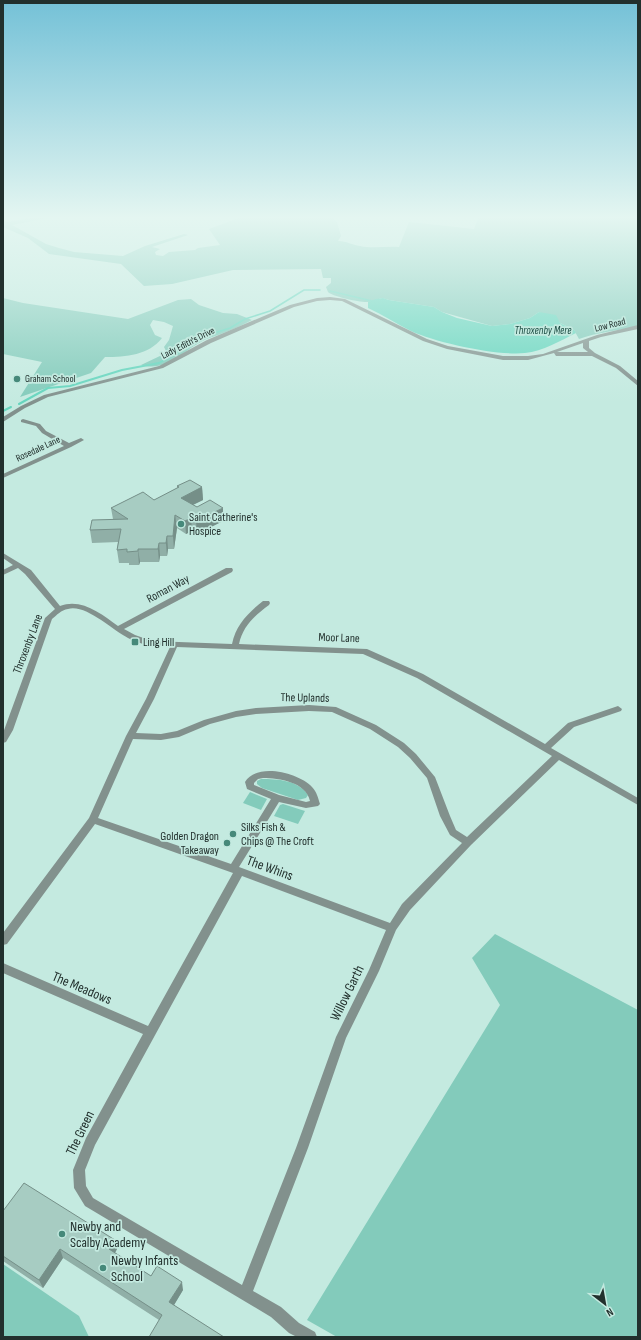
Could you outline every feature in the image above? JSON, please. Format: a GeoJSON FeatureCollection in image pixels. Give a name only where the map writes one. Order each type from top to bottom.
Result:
{"type":"FeatureCollection","features":[{"type":"Feature","properties":{"kind":"street","name":"Lady Edith's Drive"},"geometry":{"type":"LineString","coordinates":[[3,420],[23,407],[46,396],[161,367],[177,360],[218,337],[290,306],[313,300],[328,298],[343,300],[417,337],[447,347],[503,358],[521,358],[544,355],[586,340]]}},
{"type":"Feature","properties":{"kind":"street","name":"Low Road"},"geometry":{"type":"LineString","coordinates":[[586,340],[638,327]]}},
{"type":"Feature","properties":{"kind":"street"},"geometry":{"type":"LineString","coordinates":[[586,340],[586,348],[593,354],[618,368],[638,384]]}},
{"type":"Feature","properties":{"kind":"street"},"geometry":{"type":"LineString","coordinates":[[544,355],[567,353],[593,354]]}},
{"type":"Feature","properties":{"kind":"street"},"geometry":{"type":"LineString","coordinates":[[16,426],[25,420],[38,425],[44,432],[69,446]]}},
{"type":"Feature","properties":{"kind":"street","name":"Rosedale Lane"},"geometry":{"type":"LineString","coordinates":[[3,476],[81,440]]}},
{"type":"Feature","properties":{"kind":"street","name":"Throxenby Lane"},"geometry":{"type":"LineString","coordinates":[[3,555],[36,579],[58,608],[49,618],[3,740]]}},
{"type":"Feature","properties":{"kind":"street"},"geometry":{"type":"LineString","coordinates":[[3,573],[18,566]]}},
{"type":"Feature","properties":{"kind":"street","name":"Roman Way"},"geometry":{"type":"LineString","coordinates":[[118,629],[229,569]]}},
{"type":"Feature","properties":{"kind":"street"},"geometry":{"type":"LineString","coordinates":[[235,647],[238,632],[251,614],[267,602]]}},
{"type":"Feature","properties":{"kind":"street","name":"Moor Lane"},"geometry":{"type":"LineString","coordinates":[[58,608],[73,604],[83,607],[126,634],[145,642],[174,646],[364,651],[390,662],[445,690],[638,802]]}},
{"type":"Feature","properties":{"kind":"street"},"geometry":{"type":"LineString","coordinates":[[3,941],[93,820],[130,736],[150,699],[174,646]]}},
{"type":"Feature","properties":{"kind":"street","name":"The Uplands"},"geometry":{"type":"LineString","coordinates":[[130,736],[161,737],[179,734],[208,722],[236,714],[256,711],[309,708],[333,710],[373,727],[401,745],[413,756],[431,777],[445,816],[453,832],[468,842]]}},
{"type":"Feature","properties":{"kind":"street"},"geometry":{"type":"LineString","coordinates":[[545,749],[571,725],[618,709]]}},
{"type":"Feature","properties":{"kind":"street","name":"Willow Garth"},"geometry":{"type":"LineString","coordinates":[[245,1294],[302,1148],[341,1037],[374,971],[392,928],[406,907],[468,842],[558,756]]}},
{"type":"Feature","properties":{"kind":"street"},"geometry":{"type":"LineString","coordinates":[[270,774],[283,776],[292,779],[309,790],[315,798],[315,804],[306,806],[277,798],[250,787],[249,782],[256,776],[270,774]]}},
{"type":"Feature","properties":{"kind":"street","name":"The Green"},"geometry":{"type":"LineString","coordinates":[[277,798],[90,1142],[79,1170],[80,1188],[89,1202],[276,1312],[294,1328],[310,1337]]}},
{"type":"Feature","properties":{"kind":"street","name":"The Whins"},"geometry":{"type":"LineString","coordinates":[[93,820],[392,928]]}},
{"type":"Feature","properties":{"kind":"street","name":"The Meadows"},"geometry":{"type":"LineString","coordinates":[[3,968],[150,1032]]}},
{"type":"Feature","properties":{"kind":"shaded area"},"geometry":{"type":"Polygon","coordinates":[[[136,279],[196,279],[172,284],[144,286],[136,279]]]}},
{"type":"Feature","properties":{"kind":"shaded area"},"geometry":{"type":"Polygon","coordinates":[[[331,279],[638,279],[638,326],[579,339],[574,330],[539,312],[530,318],[510,324],[492,326],[442,312],[434,307],[382,298],[365,302],[347,299],[328,292],[326,287],[331,283],[331,279]]]}},
{"type":"Feature","properties":{"kind":"shaded area"},"geometry":{"type":"Polygon","coordinates":[[[3,298],[23,303],[128,319],[178,300],[191,299],[199,305],[223,313],[237,314],[252,320],[199,343],[168,363],[150,367],[141,365],[162,355],[166,351],[164,347],[169,340],[173,326],[164,322],[153,320],[150,325],[155,335],[162,338],[151,348],[136,354],[105,357],[91,373],[20,397],[42,362],[3,354],[3,298]]]}},
{"type":"Feature","properties":{"kind":"shaded area"},"geometry":{"type":"Polygon","coordinates":[[[261,779],[274,779],[293,783],[304,790],[308,795],[306,798],[298,800],[262,788],[257,784],[257,781],[261,779]]]}},
{"type":"Feature","properties":{"kind":"shaded area"},"geometry":{"type":"Polygon","coordinates":[[[250,792],[267,799],[261,810],[243,803],[250,792]]]}},
{"type":"Feature","properties":{"kind":"shaded area"},"geometry":{"type":"Polygon","coordinates":[[[283,804],[305,811],[298,824],[274,816],[280,805],[283,804]]]}},
{"type":"Feature","properties":{"kind":"shaded area"},"geometry":{"type":"Polygon","coordinates":[[[495,934],[638,1010],[638,1337],[337,1337],[307,1320],[500,1005],[472,958],[495,934]]]}},
{"type":"Feature","properties":{"kind":"shaded area"},"geometry":{"type":"Polygon","coordinates":[[[3,1264],[79,1316],[89,1337],[3,1337],[3,1264]]]}},
{"type":"Feature","properties":{"kind":"water","name":"Throxenby Mere"},"geometry":{"type":"Polygon","coordinates":[[[383,298],[434,307],[457,318],[492,326],[510,324],[530,318],[539,312],[556,315],[560,323],[574,330],[576,333],[545,348],[532,352],[499,353],[483,351],[422,336],[368,308],[368,302],[383,298]]]}},
{"type":"Feature","properties":{"kind":"building"},"geometry":{"type":"Polygon","coordinates":[[[190,480],[202,487],[181,498],[197,507],[210,500],[223,508],[196,521],[191,518],[185,521],[175,515],[173,536],[167,536],[166,543],[159,543],[158,549],[138,549],[138,551],[127,552],[127,549],[117,550],[121,529],[90,530],[92,520],[128,519],[111,508],[143,492],[154,500],[190,480]]]}},
{"type":"Feature","properties":{"kind":"building","name":"Newby Infants School"},"geometry":{"type":"Polygon","coordinates":[[[24,1183],[115,1240],[109,1249],[151,1276],[157,1266],[182,1282],[169,1302],[224,1337],[149,1337],[162,1315],[60,1249],[39,1280],[3,1256],[3,1211],[24,1183]]]}},
{"type":"Feature","properties":{"kind":"waterway"},"geometry":{"type":"LineString","coordinates":[[178,352],[205,336],[230,328],[245,319],[270,311],[304,290],[320,290]]}},
{"type":"Feature","properties":{"kind":"waterway"},"geometry":{"type":"LineString","coordinates":[[330,291],[372,301]]}},
{"type":"Feature","properties":{"kind":"waterway"},"geometry":{"type":"LineString","coordinates":[[19,404],[48,388],[70,386],[122,370],[159,363],[180,351]]}},
{"type":"Feature","properties":{"kind":"waterway"},"geometry":{"type":"LineString","coordinates":[[3,411],[11,407]]}},
{"type":"Feature","properties":{"kind":"place","name":"Graham School"},"geometry":{"type":"Point","coordinates":[17,379]}},
{"type":"Feature","properties":{"kind":"place","name":"Saint Catherine's Hospice"},"geometry":{"type":"Point","coordinates":[181,524]}},
{"type":"Feature","properties":{"kind":"place","name":"Ling Hill"},"geometry":{"type":"Point","coordinates":[135,642]}},
{"type":"Feature","properties":{"kind":"place","name":"Silks Fish & Chips @ The Croft"},"geometry":{"type":"Point","coordinates":[233,834]}},
{"type":"Feature","properties":{"kind":"place","name":"Golden Dragon Takeaway"},"geometry":{"type":"Point","coordinates":[227,843]}},
{"type":"Feature","properties":{"kind":"place","name":"Newby and Scalby Academy"},"geometry":{"type":"Point","coordinates":[62,1234]}},
{"type":"Feature","properties":{"kind":"place","name":"Newby Infants School"},"geometry":{"type":"Point","coordinates":[103,1268]}}]}
